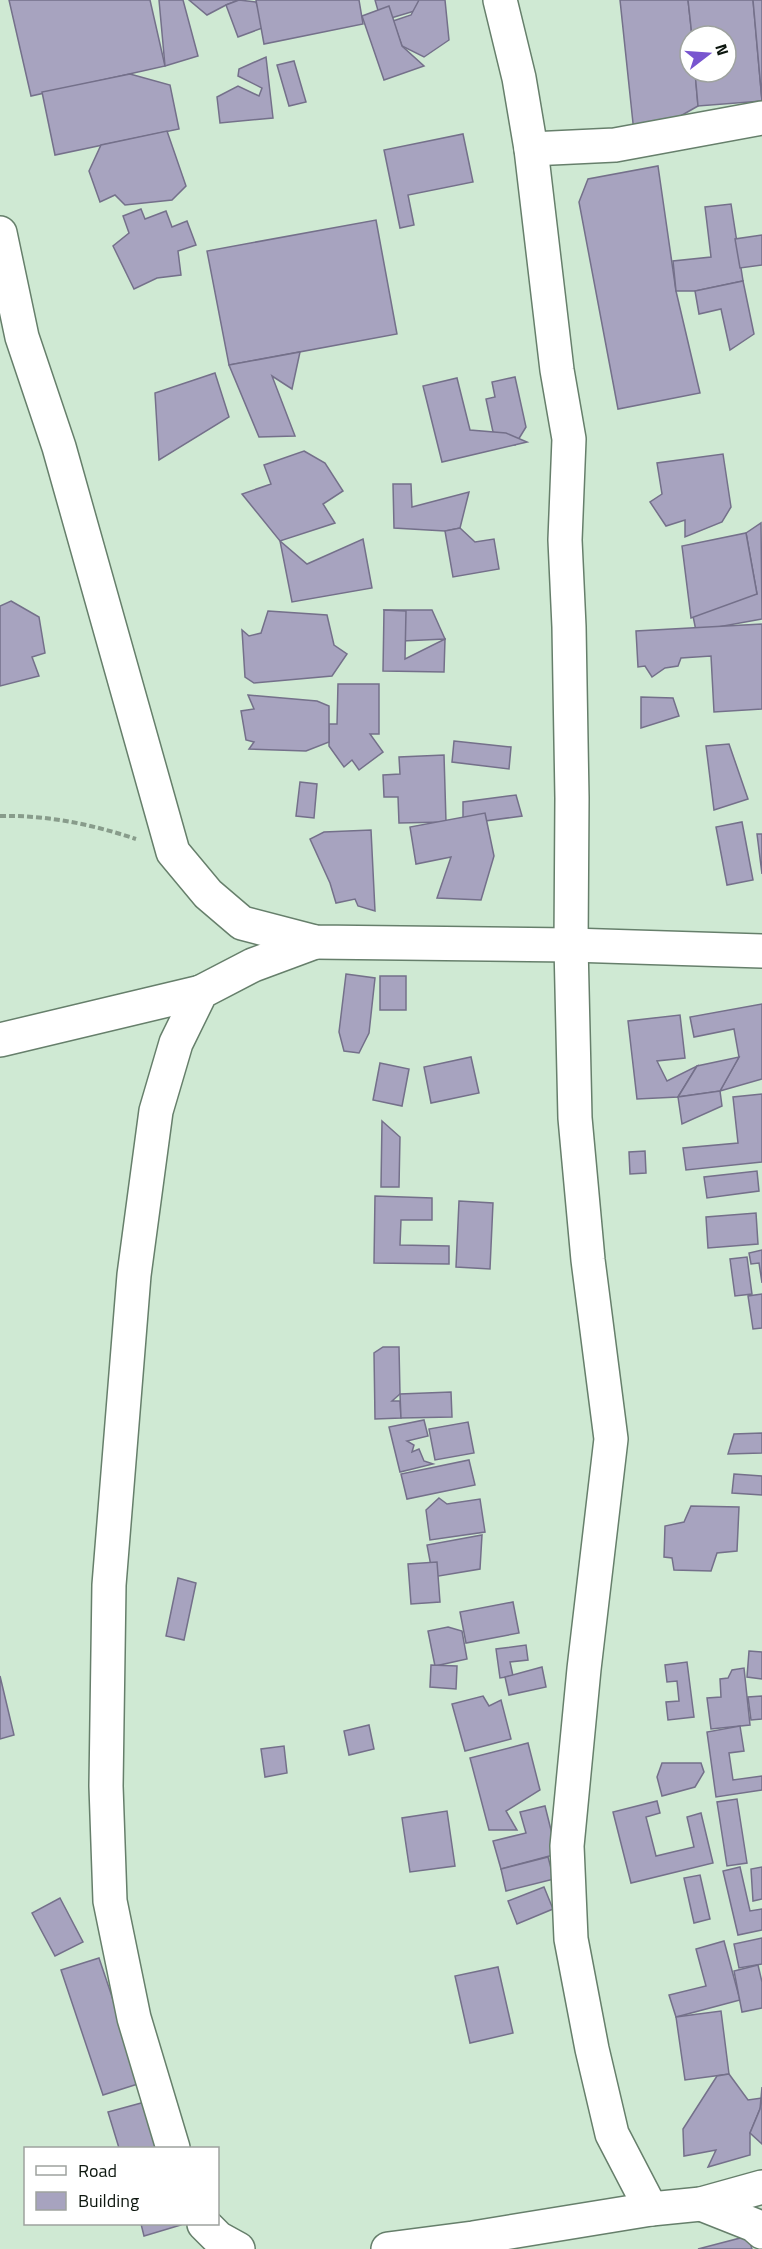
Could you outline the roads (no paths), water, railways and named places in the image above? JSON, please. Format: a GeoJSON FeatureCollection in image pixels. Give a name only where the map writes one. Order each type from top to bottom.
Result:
{"type":"FeatureCollection","features":[{"type":"Feature","properties":{"kind":"street"},"geometry":{"type":"LineString","coordinates":[[500,0],[519,78],[531,148],[557,370],[569,439],[565,540],[573,798],[571,945],[575,1118],[588,1260],[611,1439],[584,1669],[567,1846],[571,1939],[592,2049],[612,2134],[651,2208]]}},
{"type":"Feature","properties":{"kind":"street"},"geometry":{"type":"LineString","coordinates":[[531,148],[615,145],[762,118]]}},
{"type":"Feature","properties":{"kind":"street"},"geometry":{"type":"LineString","coordinates":[[0,233],[11,335],[59,447],[173,852],[208,894],[242,923],[315,942],[571,945],[762,951]]}},
{"type":"Feature","properties":{"kind":"street"},"geometry":{"type":"LineString","coordinates":[[0,1040],[201,992],[253,965],[315,942]]}},
{"type":"Feature","properties":{"kind":"street"},"geometry":{"type":"LineString","coordinates":[[173,2147],[134,2018],[110,1901],[106,1786],[109,1596],[134,1275],[156,1111],[176,1043],[201,992]]}},
{"type":"Feature","properties":{"kind":"street"},"geometry":{"type":"LineString","coordinates":[[388,2249],[473,2238],[651,2208],[701,2204],[762,2187]]}},
{"type":"Feature","properties":{"kind":"street"},"geometry":{"type":"LineString","coordinates":[[701,2204],[754,2225],[762,2232]]}},
{"type":"Feature","properties":{"kind":"street"},"geometry":{"type":"LineString","coordinates":[[206,2225],[218,2238],[238,2249]]}}]}
